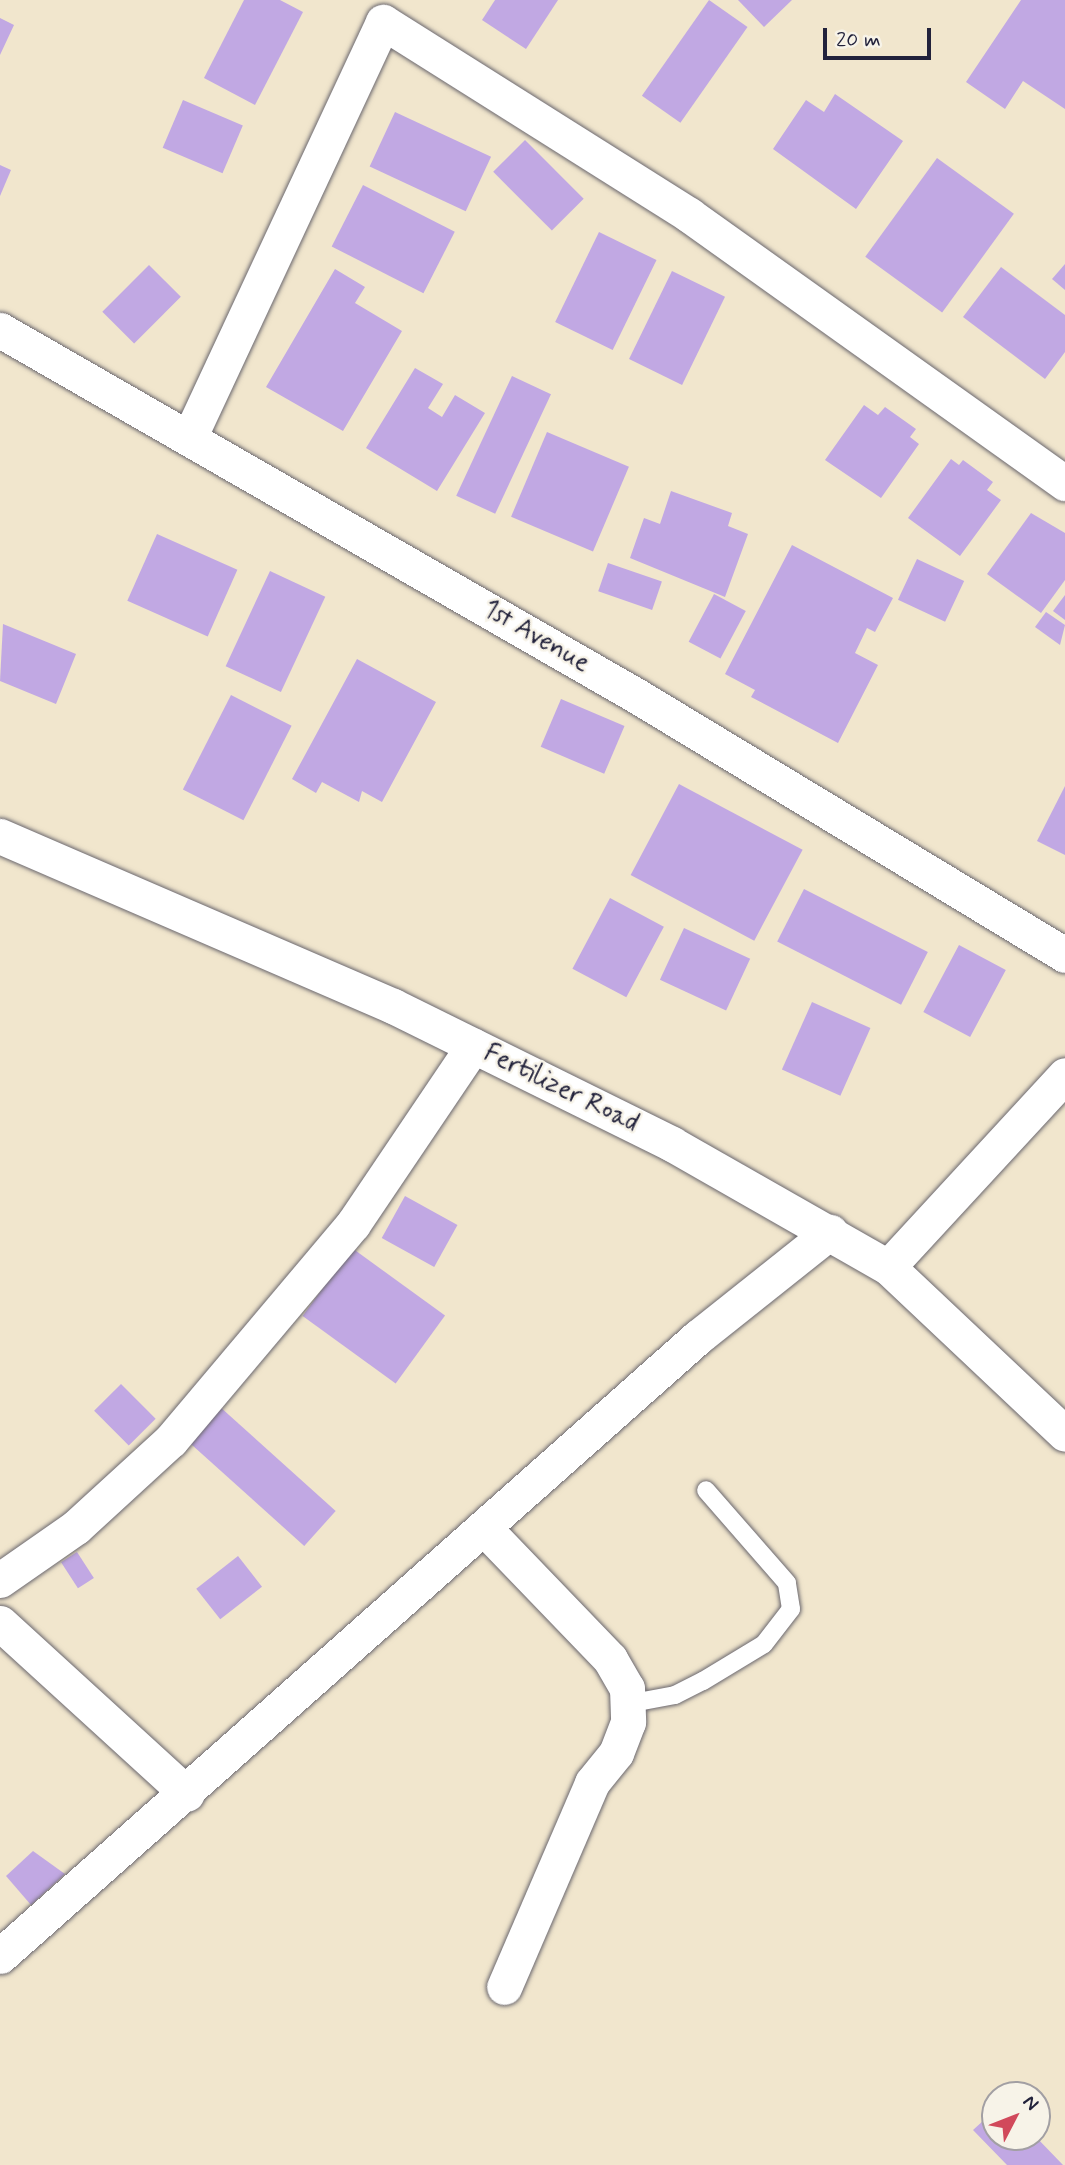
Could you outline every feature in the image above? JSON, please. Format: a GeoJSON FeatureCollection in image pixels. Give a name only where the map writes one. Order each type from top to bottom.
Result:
{"type":"FeatureCollection","features":[{"type":"Feature","properties":{"kind":"street"},"geometry":{"type":"LineString","coordinates":[[189,438],[388,11],[689,215],[1065,483]]}},
{"type":"Feature","properties":{"kind":"street","name":"1st Avenue"},"geometry":{"type":"LineString","coordinates":[[0,330],[637,696],[1065,955]]}},
{"type":"Feature","properties":{"kind":"street","name":"Fertilizer Road"},"geometry":{"type":"LineString","coordinates":[[0,836],[473,1046],[672,1144],[830,1232],[887,1267],[1065,1434]]}},
{"type":"Feature","properties":{"kind":"street"},"geometry":{"type":"LineString","coordinates":[[0,1580],[76,1528],[171,1440],[353,1224],[473,1046]]}},
{"type":"Feature","properties":{"kind":"street"},"geometry":{"type":"LineString","coordinates":[[887,1267],[1065,1075]]}},
{"type":"Feature","properties":{"kind":"street"},"geometry":{"type":"LineString","coordinates":[[0,1956],[187,1794],[698,1337],[830,1232]]}},
{"type":"Feature","properties":{"kind":"street"},"geometry":{"type":"LineString","coordinates":[[484,1528],[610,1659],[627,1688],[627,1704],[616,1753],[592,1783],[504,1987]]}},
{"type":"Feature","properties":{"kind":"street"},"geometry":{"type":"LineString","coordinates":[[0,1623],[187,1794]]}},
{"type":"Feature","properties":{"kind":"lane"},"geometry":{"type":"LineString","coordinates":[[627,1704],[675,1695],[703,1681],[764,1644],[791,1609],[787,1583],[706,1490]]}},
{"type":"Feature","properties":{"kind":"building"},"geometry":{"type":"Polygon","coordinates":[[[244,0],[280,0],[303,12],[255,105],[204,78],[244,0]]]}},
{"type":"Feature","properties":{"kind":"building"},"geometry":{"type":"Polygon","coordinates":[[[495,0],[558,0],[526,49],[482,20],[495,0]]]}},
{"type":"Feature","properties":{"kind":"building"},"geometry":{"type":"Polygon","coordinates":[[[709,0],[748,27],[680,123],[642,96],[709,0]]]}},
{"type":"Feature","properties":{"kind":"building"},"geometry":{"type":"Polygon","coordinates":[[[738,0],[792,0],[764,27],[738,0]]]}},
{"type":"Feature","properties":{"kind":"building"},"geometry":{"type":"Polygon","coordinates":[[[1021,0],[1065,0],[1065,109],[1023,81],[1005,109],[966,82],[1021,0]]]}},
{"type":"Feature","properties":{"kind":"building"},"geometry":{"type":"Polygon","coordinates":[[[0,18],[14,25],[0,55],[0,18]]]}},
{"type":"Feature","properties":{"kind":"building"},"geometry":{"type":"Polygon","coordinates":[[[835,94],[903,141],[856,209],[773,149],[806,100],[824,112],[835,94]]]}},
{"type":"Feature","properties":{"kind":"building"},"geometry":{"type":"Polygon","coordinates":[[[183,100],[243,125],[223,173],[163,148],[183,100]]]}},
{"type":"Feature","properties":{"kind":"building"},"geometry":{"type":"Polygon","coordinates":[[[395,112],[491,157],[466,211],[370,166],[395,112]]]}},
{"type":"Feature","properties":{"kind":"building"},"geometry":{"type":"Polygon","coordinates":[[[525,140],[584,199],[552,231],[493,172],[525,140]]]}},
{"type":"Feature","properties":{"kind":"building"},"geometry":{"type":"Polygon","coordinates":[[[937,158],[1014,214],[942,313],[865,257],[937,158]]]}},
{"type":"Feature","properties":{"kind":"building"},"geometry":{"type":"Polygon","coordinates":[[[0,165],[11,170],[0,196],[0,165]]]}},
{"type":"Feature","properties":{"kind":"building"},"geometry":{"type":"Polygon","coordinates":[[[363,185],[455,232],[423,293],[332,246],[363,185]]]}},
{"type":"Feature","properties":{"kind":"building"},"geometry":{"type":"Polygon","coordinates":[[[599,232],[657,260],[613,350],[555,322],[599,232]]]}},
{"type":"Feature","properties":{"kind":"building"},"geometry":{"type":"Polygon","coordinates":[[[1065,264],[1065,290],[1052,279],[1065,264]]]}},
{"type":"Feature","properties":{"kind":"building"},"geometry":{"type":"Polygon","coordinates":[[[149,265],[181,297],[134,343],[102,312],[149,265]]]}},
{"type":"Feature","properties":{"kind":"building"},"geometry":{"type":"Polygon","coordinates":[[[1001,267],[1065,315],[1065,352],[1045,379],[963,317],[1001,267]]]}},
{"type":"Feature","properties":{"kind":"building"},"geometry":{"type":"Polygon","coordinates":[[[335,269],[365,287],[355,303],[402,331],[343,431],[266,387],[335,269]]]}},
{"type":"Feature","properties":{"kind":"building"},"geometry":{"type":"Polygon","coordinates":[[[672,271],[725,297],[682,385],[629,359],[672,271]]]}},
{"type":"Feature","properties":{"kind":"building"},"geometry":{"type":"Polygon","coordinates":[[[415,368],[443,384],[428,408],[442,417],[455,395],[485,413],[437,491],[366,448],[415,368]]]}},
{"type":"Feature","properties":{"kind":"building"},"geometry":{"type":"Polygon","coordinates":[[[512,376],[551,394],[495,514],[456,496],[512,376]]]}},
{"type":"Feature","properties":{"kind":"building"},"geometry":{"type":"Polygon","coordinates":[[[864,405],[878,415],[885,407],[916,429],[910,437],[919,444],[881,498],[825,460],[864,405]]]}},
{"type":"Feature","properties":{"kind":"building"},"geometry":{"type":"Polygon","coordinates":[[[547,432],[629,467],[593,551],[511,517],[547,432]]]}},
{"type":"Feature","properties":{"kind":"building"},"geometry":{"type":"Polygon","coordinates":[[[951,459],[959,465],[963,460],[993,482],[987,490],[1001,500],[960,556],[908,518],[951,459]]]}},
{"type":"Feature","properties":{"kind":"building"},"geometry":{"type":"Polygon","coordinates":[[[671,491],[732,513],[728,526],[748,534],[725,597],[630,558],[644,518],[660,524],[671,491]]]}},
{"type":"Feature","properties":{"kind":"building"},"geometry":{"type":"Polygon","coordinates":[[[1031,513],[1065,533],[1065,580],[1041,613],[987,574],[1031,513]]]}},
{"type":"Feature","properties":{"kind":"building"},"geometry":{"type":"Polygon","coordinates":[[[157,534],[237,570],[208,636],[127,601],[157,534]]]}},
{"type":"Feature","properties":{"kind":"building"},"geometry":{"type":"Polygon","coordinates":[[[792,545],[893,598],[875,632],[867,628],[855,653],[878,665],[838,743],[751,697],[755,690],[725,674],[792,545]]]}},
{"type":"Feature","properties":{"kind":"building"},"geometry":{"type":"Polygon","coordinates":[[[917,559],[964,581],[945,622],[898,600],[917,559]]]}},
{"type":"Feature","properties":{"kind":"building"},"geometry":{"type":"Polygon","coordinates":[[[608,563],[662,582],[652,610],[598,591],[608,563]]]}},
{"type":"Feature","properties":{"kind":"building"},"geometry":{"type":"Polygon","coordinates":[[[270,571],[325,597],[281,692],[226,666],[270,571]]]}},
{"type":"Feature","properties":{"kind":"building"},"geometry":{"type":"Polygon","coordinates":[[[714,594],[746,611],[720,659],[689,642],[714,594]]]}},
{"type":"Feature","properties":{"kind":"building"},"geometry":{"type":"Polygon","coordinates":[[[1065,595],[1065,620],[1053,611],[1065,595]]]}},
{"type":"Feature","properties":{"kind":"building"},"geometry":{"type":"Polygon","coordinates":[[[1046,612],[1065,625],[1060,645],[1035,627],[1046,612]]]}},
{"type":"Feature","properties":{"kind":"building"},"geometry":{"type":"Polygon","coordinates":[[[3,624],[76,654],[56,704],[0,681],[3,624]]]}},
{"type":"Feature","properties":{"kind":"building"},"geometry":{"type":"Polygon","coordinates":[[[357,659],[436,702],[382,802],[362,791],[359,802],[322,782],[316,793],[292,779],[357,659]]]}},
{"type":"Feature","properties":{"kind":"building"},"geometry":{"type":"Polygon","coordinates":[[[231,695],[292,726],[243,820],[183,789],[231,695]]]}},
{"type":"Feature","properties":{"kind":"building"},"geometry":{"type":"Polygon","coordinates":[[[561,699],[625,726],[604,774],[541,747],[561,699]]]}},
{"type":"Feature","properties":{"kind":"building"},"geometry":{"type":"Polygon","coordinates":[[[679,784],[803,850],[754,941],[631,875],[679,784]]]}},
{"type":"Feature","properties":{"kind":"building"},"geometry":{"type":"Polygon","coordinates":[[[1065,786],[1065,855],[1037,841],[1065,786]]]}},
{"type":"Feature","properties":{"kind":"building"},"geometry":{"type":"Polygon","coordinates":[[[804,889],[928,952],[901,1005],[777,942],[804,889]]]}},
{"type":"Feature","properties":{"kind":"building"},"geometry":{"type":"Polygon","coordinates":[[[610,898],[664,927],[626,997],[572,969],[610,898]]]}},
{"type":"Feature","properties":{"kind":"building"},"geometry":{"type":"Polygon","coordinates":[[[684,928],[750,959],[726,1011],[660,980],[684,928]]]}},
{"type":"Feature","properties":{"kind":"building"},"geometry":{"type":"Polygon","coordinates":[[[959,945],[1006,970],[970,1037],[923,1012],[959,945]]]}},
{"type":"Feature","properties":{"kind":"building"},"geometry":{"type":"Polygon","coordinates":[[[812,1002],[870,1028],[840,1096],[782,1070],[812,1002]]]}},
{"type":"Feature","properties":{"kind":"building"},"geometry":{"type":"Polygon","coordinates":[[[405,1196],[457,1225],[434,1267],[382,1238],[405,1196]]]}},
{"type":"Feature","properties":{"kind":"building"},"geometry":{"type":"Polygon","coordinates":[[[352,1248],[445,1316],[396,1384],[303,1316],[352,1248]]]}},
{"type":"Feature","properties":{"kind":"building"},"geometry":{"type":"Polygon","coordinates":[[[121,1384],[156,1419],[129,1446],[94,1411],[121,1384]]]}},
{"type":"Feature","properties":{"kind":"building"},"geometry":{"type":"Polygon","coordinates":[[[219,1406],[336,1511],[304,1546],[188,1441],[219,1406]]]}},
{"type":"Feature","properties":{"kind":"building"},"geometry":{"type":"Polygon","coordinates":[[[77,1552],[94,1578],[78,1588],[61,1562],[77,1552]]]}},
{"type":"Feature","properties":{"kind":"building"},"geometry":{"type":"Polygon","coordinates":[[[238,1556],[262,1587],[220,1619],[196,1589],[238,1556]]]}},
{"type":"Feature","properties":{"kind":"building"},"geometry":{"type":"Polygon","coordinates":[[[33,1851],[65,1874],[31,1905],[6,1876],[33,1851]]]}},
{"type":"Feature","properties":{"kind":"building"},"geometry":{"type":"Polygon","coordinates":[[[981,2123],[981,2138],[973,2130],[981,2123]]]}},
{"type":"Feature","properties":{"kind":"building"},"geometry":{"type":"Polygon","coordinates":[[[993,2151],[1050,2151],[1063,2165],[1007,2165],[993,2151]]]}}]}
